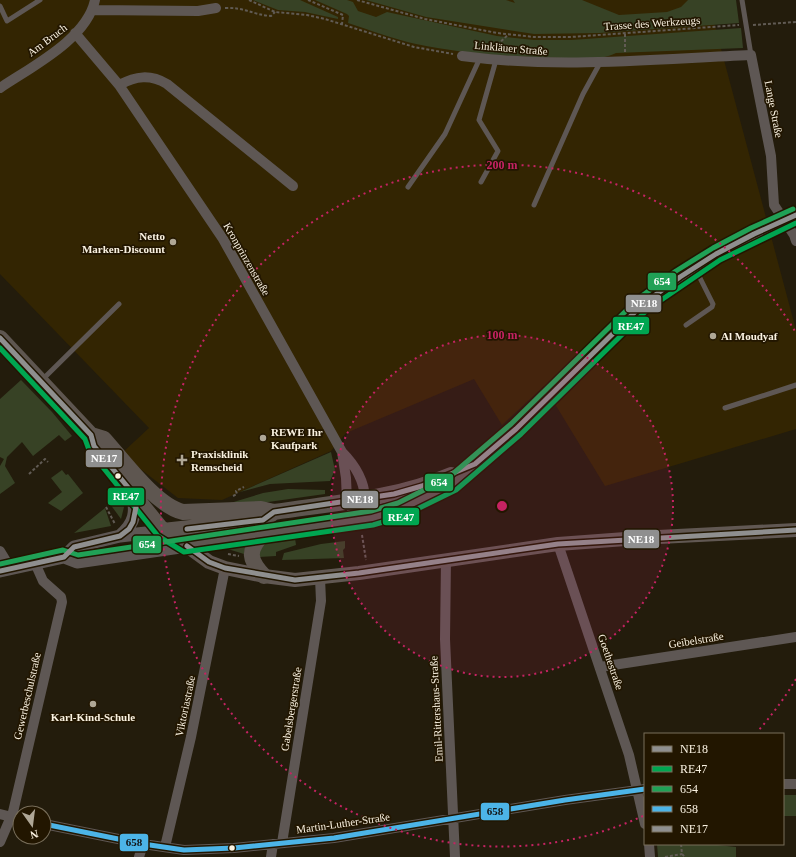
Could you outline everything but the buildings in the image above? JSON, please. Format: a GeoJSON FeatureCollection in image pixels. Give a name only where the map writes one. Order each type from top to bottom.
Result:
{"type":"FeatureCollection","features":[{"type":"Feature","properties":{"kind":"main road"},"geometry":{"type":"LineString","coordinates":[[187,546],[264,534],[361,528],[382,516],[427,498],[452,484],[516,430],[644,304],[694,267],[752,234],[790,218]]}},
{"type":"Feature","properties":{"kind":"main road"},"geometry":{"type":"LineString","coordinates":[[0,338],[91,435],[94,446],[163,531],[209,562],[225,568],[264,576],[295,580],[320,578],[558,544],[639,538],[796,530]]}},
{"type":"Feature","properties":{"kind":"main road"},"geometry":{"type":"LineString","coordinates":[[91,435],[104,439],[158,500],[174,510],[193,513],[262,509],[274,512],[394,494],[422,486],[474,464]]}},
{"type":"Feature","properties":{"kind":"main road"},"geometry":{"type":"LineString","coordinates":[[174,510],[187,529],[187,546]]}},
{"type":"Feature","properties":{"kind":"main road"},"geometry":{"type":"LineString","coordinates":[[163,531],[263,520],[274,512]]}},
{"type":"Feature","properties":{"kind":"main road"},"geometry":{"type":"LineString","coordinates":[[264,534],[254,546],[252,559],[254,565],[264,576]]}},
{"type":"Feature","properties":{"kind":"street"},"geometry":{"type":"LineString","coordinates":[[94,5],[198,11],[216,8]]}},
{"type":"Feature","properties":{"kind":"street","name":"Am Bruch"},"geometry":{"type":"LineString","coordinates":[[0,88],[66,43],[75,33],[94,5]]}},
{"type":"Feature","properties":{"kind":"street","name":"Kronprinzenstraße"},"geometry":{"type":"LineString","coordinates":[[75,33],[119,85],[223,239],[342,452],[351,462],[362,482],[365,499],[361,528]]}},
{"type":"Feature","properties":{"kind":"street","name":"Linkläuer Straße"},"geometry":{"type":"LineString","coordinates":[[462,56],[496,60],[553,63],[600,63],[751,55]]}},
{"type":"Feature","properties":{"kind":"street","name":"Lange Straße"},"geometry":{"type":"LineString","coordinates":[[751,55],[771,156],[774,205],[790,218],[796,241]]}},
{"type":"Feature","properties":{"kind":"street"},"geometry":{"type":"LineString","coordinates":[[119,85],[131,78],[144,76],[157,79],[167,84],[293,186]]}},
{"type":"Feature","properties":{"kind":"street","name":"Kronprinzenstraße"},"geometry":{"type":"LineString","coordinates":[[342,452],[346,478],[347,501],[361,528]]}},
{"type":"Feature","properties":{"kind":"street"},"geometry":{"type":"LineString","coordinates":[[120,536],[129,529],[135,516],[136,507],[131,491]]}},
{"type":"Feature","properties":{"kind":"street"},"geometry":{"type":"LineString","coordinates":[[64,557],[74,547],[120,536],[163,531]]}},
{"type":"Feature","properties":{"kind":"street","name":"Goethestraße"},"geometry":{"type":"LineString","coordinates":[[558,544],[641,789],[644,815]]}},
{"type":"Feature","properties":{"kind":"street"},"geometry":{"type":"LineString","coordinates":[[0,550],[5,570],[64,557],[77,562],[187,546]]}},
{"type":"Feature","properties":{"kind":"street","name":"Emil-Rittershaus-Straße"},"geometry":{"type":"LineString","coordinates":[[446,559],[445,639],[455,857]]}},
{"type":"Feature","properties":{"kind":"street","name":"Gewerbeschulstraße"},"geometry":{"type":"LineString","coordinates":[[19,805],[62,602],[61,596],[43,581],[35,563]]}},
{"type":"Feature","properties":{"kind":"street","name":"Viktoriastraße"},"geometry":{"type":"LineString","coordinates":[[165,847],[191,737],[225,568]]}},
{"type":"Feature","properties":{"kind":"street","name":"Gabelsbergerstraße"},"geometry":{"type":"LineString","coordinates":[[270,857],[277,844],[321,601],[320,578]]}},
{"type":"Feature","properties":{"kind":"street","name":"Geibelstraße"},"geometry":{"type":"LineString","coordinates":[[600,667],[796,637]]}},
{"type":"Feature","properties":{"kind":"street"},"geometry":{"type":"LineString","coordinates":[[784,784],[796,784]]}},
{"type":"Feature","properties":{"kind":"street","name":"Martin-Luther-Straße"},"geometry":{"type":"LineString","coordinates":[[52,826],[143,844],[184,850],[234,848],[334,838],[454,817],[641,789]]}},
{"type":"Feature","properties":{"kind":"street"},"geometry":{"type":"LineString","coordinates":[[0,814],[12,817]]}},
{"type":"Feature","properties":{"kind":"street","name":"Gewerbeschulstraße"},"geometry":{"type":"LineString","coordinates":[[0,842],[12,824]]}},
{"type":"Feature","properties":{"kind":"street"},"geometry":{"type":"LineString","coordinates":[[139,857],[143,844]]}},
{"type":"Feature","properties":{"kind":"street"},"geometry":{"type":"LineString","coordinates":[[649,845],[650,857]]}},
{"type":"Feature","properties":{"kind":"lane"},"geometry":{"type":"LineString","coordinates":[[0,6],[7,21],[40,0]]}},
{"type":"Feature","properties":{"kind":"lane","name":"Lange Straße"},"geometry":{"type":"LineString","coordinates":[[742,0],[751,55]]}},
{"type":"Feature","properties":{"kind":"lane"},"geometry":{"type":"LineString","coordinates":[[408,187],[445,134],[480,58]]}},
{"type":"Feature","properties":{"kind":"lane"},"geometry":{"type":"LineString","coordinates":[[482,182],[498,151],[479,120],[496,60]]}},
{"type":"Feature","properties":{"kind":"lane"},"geometry":{"type":"LineString","coordinates":[[534,205],[583,94],[600,63]]}},
{"type":"Feature","properties":{"kind":"lane"},"geometry":{"type":"LineString","coordinates":[[686,325],[712,307],[713,304],[694,267]]}},
{"type":"Feature","properties":{"kind":"lane"},"geometry":{"type":"LineString","coordinates":[[41,381],[119,304]]}},
{"type":"Feature","properties":{"kind":"lane"},"geometry":{"type":"LineString","coordinates":[[725,408],[796,385]]}},
{"type":"Feature","properties":{"kind":"path"},"geometry":{"type":"LineString","coordinates":[[216,8],[244,9],[264,16],[271,16],[275,12],[249,0]]}},
{"type":"Feature","properties":{"kind":"path"},"geometry":{"type":"LineString","coordinates":[[308,0],[343,15],[342,24]]}},
{"type":"Feature","properties":{"kind":"path","name":"Trasse des Werkzeugs"},"geometry":{"type":"LineString","coordinates":[[357,0],[425,19],[509,34],[548,38],[740,25]]}},
{"type":"Feature","properties":{"kind":"path","name":"Linkläuer Straße"},"geometry":{"type":"LineString","coordinates":[[275,12],[307,15],[342,24],[414,47],[462,56]]}},
{"type":"Feature","properties":{"kind":"path"},"geometry":{"type":"LineString","coordinates":[[748,25],[796,22]]}},
{"type":"Feature","properties":{"kind":"path"},"geometry":{"type":"LineString","coordinates":[[625,33],[625,62]]}},
{"type":"Feature","properties":{"kind":"path"},"geometry":{"type":"LineString","coordinates":[[496,60],[494,52],[497,45],[509,34]]}},
{"type":"Feature","properties":{"kind":"path"},"geometry":{"type":"LineString","coordinates":[[29,474],[46,459],[48,462]]}},
{"type":"Feature","properties":{"kind":"path"},"geometry":{"type":"LineString","coordinates":[[238,494],[236,491],[244,487]]}},
{"type":"Feature","properties":{"kind":"path"},"geometry":{"type":"LineString","coordinates":[[106,507],[120,536]]}},
{"type":"Feature","properties":{"kind":"path"},"geometry":{"type":"LineString","coordinates":[[361,528],[365,557]]}},
{"type":"Feature","properties":{"kind":"path"},"geometry":{"type":"LineString","coordinates":[[681,845],[682,854],[685,857]]}},
{"type":"Feature","properties":{"kind":"path"},"geometry":{"type":"LineString","coordinates":[[665,857],[682,854]]}},
{"type":"Feature","properties":{"kind":"shaded area"},"geometry":{"type":"Polygon","coordinates":[[[0,0],[708,0],[796,330],[796,429],[605,486],[544,386],[502,425],[474,379],[346,433],[331,451],[222,500],[178,498],[121,454],[149,428],[0,274],[0,0]]]}},
{"type":"Feature","properties":{"kind":"green space"},"geometry":{"type":"Polygon","coordinates":[[[253,0],[300,0],[338,17],[338,19],[305,12],[278,10],[253,0]]]}},
{"type":"Feature","properties":{"kind":"green space"},"geometry":{"type":"Polygon","coordinates":[[[315,0],[347,0],[353,2],[358,11],[376,17],[387,12],[497,36],[534,40],[571,40],[741,28],[743,48],[616,53],[610,56],[589,58],[525,57],[470,53],[407,42],[348,23],[349,16],[347,14],[315,0]]]}},
{"type":"Feature","properties":{"kind":"green space"},"geometry":{"type":"Polygon","coordinates":[[[366,0],[506,0],[515,3],[513,0],[582,0],[619,15],[667,12],[681,7],[688,0],[736,0],[739,23],[599,33],[534,34],[426,17],[366,0]]]}},
{"type":"Feature","properties":{"kind":"green space"},"geometry":{"type":"Polygon","coordinates":[[[21,380],[52,412],[72,436],[65,441],[59,435],[33,456],[22,442],[7,457],[5,466],[15,483],[0,494],[0,466],[4,459],[0,457],[0,399],[21,380]]]}},
{"type":"Feature","properties":{"kind":"green space"},"geometry":{"type":"Polygon","coordinates":[[[331,452],[335,470],[330,481],[270,484],[240,492],[331,452]]]}},
{"type":"Feature","properties":{"kind":"green space"},"geometry":{"type":"Polygon","coordinates":[[[62,470],[66,475],[68,474],[83,493],[61,511],[48,503],[62,492],[51,478],[62,470]]]}},
{"type":"Feature","properties":{"kind":"green space"},"geometry":{"type":"Polygon","coordinates":[[[288,489],[325,490],[325,494],[254,504],[227,504],[263,493],[288,489]]]}},
{"type":"Feature","properties":{"kind":"green space"},"geometry":{"type":"Polygon","coordinates":[[[120,497],[124,507],[121,519],[110,504],[120,497]]]}},
{"type":"Feature","properties":{"kind":"green space"},"geometry":{"type":"Polygon","coordinates":[[[105,508],[111,526],[74,533],[105,508]]]}},
{"type":"Feature","properties":{"kind":"green space"},"geometry":{"type":"Polygon","coordinates":[[[295,538],[296,545],[276,552],[276,556],[259,557],[258,552],[266,541],[295,538]]]}},
{"type":"Feature","properties":{"kind":"green space"},"geometry":{"type":"Polygon","coordinates":[[[345,541],[345,548],[343,550],[344,558],[282,560],[284,553],[321,544],[345,541]]]}},
{"type":"Feature","properties":{"kind":"green space"},"geometry":{"type":"Polygon","coordinates":[[[246,544],[244,554],[218,546],[246,544]]]}},
{"type":"Feature","properties":{"kind":"green space"},"geometry":{"type":"Polygon","coordinates":[[[784,795],[796,795],[796,816],[784,816],[784,795]]]}},
{"type":"Feature","properties":{"kind":"green space"},"geometry":{"type":"Polygon","coordinates":[[[657,845],[717,845],[736,847],[736,857],[658,857],[657,845]]]}},
{"type":"Feature","properties":{"kind":"transit line","name":"654"},"geometry":{"type":"LineString","coordinates":[[0,564],[63,550],[78,555],[371,511],[398,503],[448,478],[511,424],[639,298],[676,271],[713,248],[751,228],[793,209]]}},
{"type":"Feature","properties":{"kind":"transit line","name":"NE18"},"geometry":{"type":"LineString","coordinates":[[187,529],[263,520],[274,512],[394,494],[422,486],[475,464],[516,429],[643,304],[680,277],[716,254],[754,234],[796,215]]}},
{"type":"Feature","properties":{"kind":"transit line","name":"RE47"},"geometry":{"type":"LineString","coordinates":[[0,348],[85,439],[89,450],[158,536],[184,552],[373,525],[403,516],[456,490],[521,434],[648,309],[720,260],[796,223]]}},
{"type":"Feature","properties":{"kind":"transit line","name":"NE17"},"geometry":{"type":"LineString","coordinates":[[0,338],[91,435],[94,446],[131,491],[136,507],[133,522],[129,529],[120,536],[74,547],[64,557],[0,571]]}},
{"type":"Feature","properties":{"kind":"transit line","name":"NE18"},"geometry":{"type":"LineString","coordinates":[[187,546],[209,562],[225,568],[295,580],[359,573],[558,544],[796,530]]}},
{"type":"Feature","properties":{"kind":"transit line","name":"658"},"geometry":{"type":"LineString","coordinates":[[52,826],[143,844],[184,850],[234,848],[334,838],[565,800],[644,789]]}},
{"type":"Feature","properties":{"kind":"place","name":"Netto Marken-Discount"},"geometry":{"type":"Point","coordinates":[173,242]}},
{"type":"Feature","properties":{"kind":"place","name":"Al Moudyaf"},"geometry":{"type":"Point","coordinates":[713,336]}},
{"type":"Feature","properties":{"kind":"place","name":"REWE Ihr Kaufpark"},"geometry":{"type":"Point","coordinates":[263,438]}},
{"type":"Feature","properties":{"kind":"place","name":"Praxisklinik Remscheid"},"geometry":{"type":"Point","coordinates":[182,460]}},
{"type":"Feature","properties":{"kind":"place","name":"Karl-Kind-Schule"},"geometry":{"type":"Point","coordinates":[93,704]}}]}
